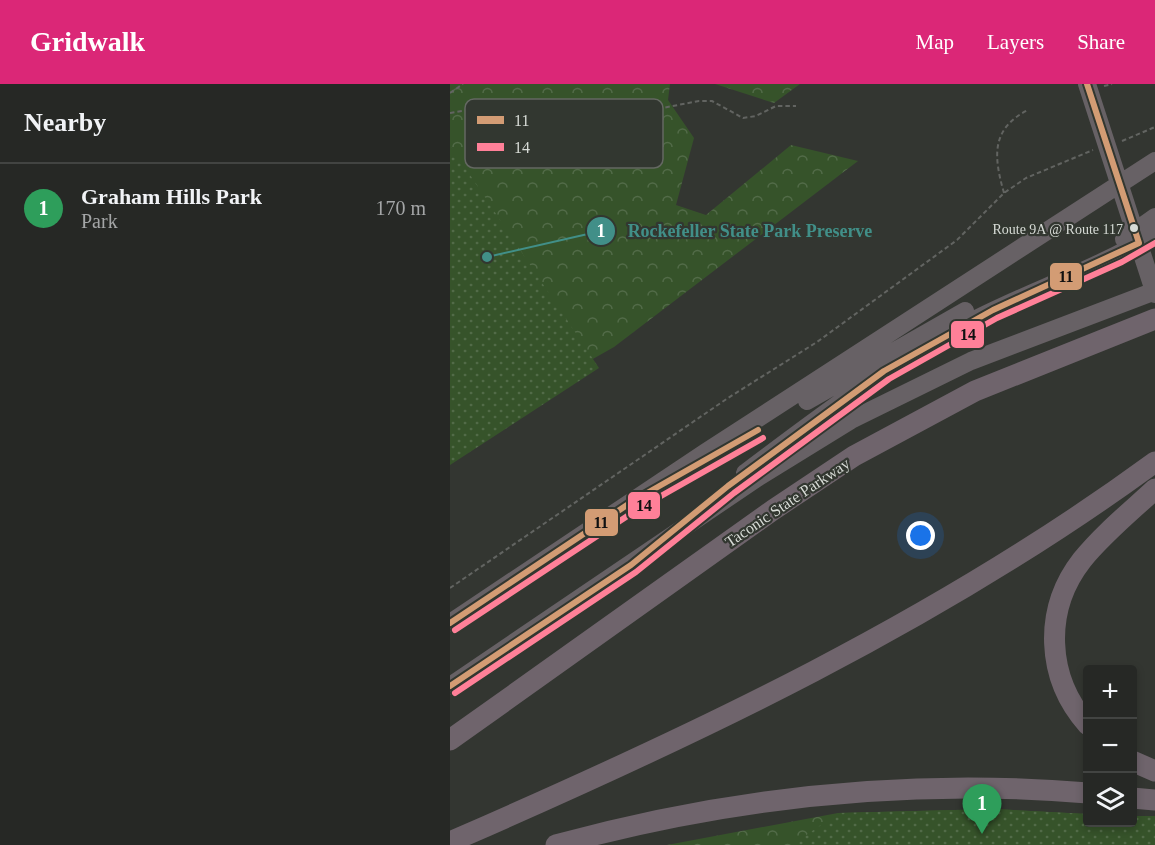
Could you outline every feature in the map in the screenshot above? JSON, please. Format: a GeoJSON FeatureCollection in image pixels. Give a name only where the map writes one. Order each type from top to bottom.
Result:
{"type":"FeatureCollection","features":[{"type":"Feature","properties":{"kind":"highway","name":"Taconic State Parkway"},"geometry":{"type":"LineString","coordinates":[[450,741],[765,515],[854,456],[975,391],[1155,319]]}},
{"type":"Feature","properties":{"kind":"highway"},"geometry":{"type":"LineString","coordinates":[[450,842],[650,754],[806,677],[993,570],[1151,465]]}},
{"type":"Feature","properties":{"kind":"highway"},"geometry":{"type":"LineString","coordinates":[[1083,719],[1072,704],[1058,671],[1054,647],[1057,612],[1064,590],[1082,560],[1155,489]]}},
{"type":"Feature","properties":{"kind":"highway"},"geometry":{"type":"LineString","coordinates":[[1137,762],[1155,771]]}},
{"type":"Feature","properties":{"kind":"highway"},"geometry":{"type":"LineString","coordinates":[[556,845],[680,816],[817,796],[955,789],[1083,793]]}},
{"type":"Feature","properties":{"kind":"highway"},"geometry":{"type":"LineString","coordinates":[[1137,798],[1155,800]]}},
{"type":"Feature","properties":{"kind":"main road"},"geometry":{"type":"LineString","coordinates":[[450,686],[795,454],[870,409],[971,361],[1155,292],[1087,84]]}},
{"type":"Feature","properties":{"kind":"main road"},"geometry":{"type":"LineString","coordinates":[[450,623],[1155,161]]}},
{"type":"Feature","properties":{"kind":"main road"},"geometry":{"type":"LineString","coordinates":[[631,565],[736,479],[884,371],[993,310],[1138,237],[1155,217]]}},
{"type":"Feature","properties":{"kind":"main road"},"geometry":{"type":"LineString","coordinates":[[633,501],[935,326],[1104,249],[1155,233]]}},
{"type":"Feature","properties":{"kind":"path"},"geometry":{"type":"LineString","coordinates":[[450,93],[463,84]]}},
{"type":"Feature","properties":{"kind":"path"},"geometry":{"type":"LineString","coordinates":[[663,108],[699,101],[711,102],[743,118],[756,116],[776,106],[796,106]]}},
{"type":"Feature","properties":{"kind":"path"},"geometry":{"type":"LineString","coordinates":[[450,112],[465,110]]}},
{"type":"Feature","properties":{"kind":"path"},"geometry":{"type":"LineString","coordinates":[[1004,193],[995,157],[1000,136],[1017,116],[1028,110]]}},
{"type":"Feature","properties":{"kind":"path"},"geometry":{"type":"LineString","coordinates":[[1121,141],[1155,127]]}},
{"type":"Feature","properties":{"kind":"path"},"geometry":{"type":"LineString","coordinates":[[450,588],[728,398],[817,342],[957,240],[1004,193],[1026,178],[1051,166],[1101,148]]}},
{"type":"Feature","properties":{"kind":"green space"},"geometry":{"type":"Polygon","coordinates":[[[450,84],[670,84],[668,100],[694,138],[676,205],[706,215],[791,145],[858,161],[614,347],[450,440],[450,84]]]}},
{"type":"Feature","properties":{"kind":"green space"},"geometry":{"type":"Polygon","coordinates":[[[715,84],[800,84],[774,103],[715,84]]]}},
{"type":"Feature","properties":{"kind":"green space"},"geometry":{"type":"Polygon","coordinates":[[[450,145],[599,368],[450,465],[450,145]]]}},
{"type":"Feature","properties":{"kind":"green space"},"geometry":{"type":"Polygon","coordinates":[[[994,809],[1083,814],[1083,827],[1137,827],[1137,816],[1155,816],[1155,845],[667,845],[838,813],[994,809]]]}},
{"type":"Feature","properties":{"kind":"green space"},"geometry":{"type":"Polygon","coordinates":[[[994,809],[1083,814],[1083,827],[1137,827],[1137,816],[1155,816],[1155,845],[792,845],[838,813],[994,809]]]}},
{"type":"Feature","properties":{"kind":"transit line","name":"11"},"geometry":{"type":"LineString","coordinates":[[450,686],[631,565],[728,486],[884,371],[993,310],[1139,243],[1087,84]]}},
{"type":"Feature","properties":{"kind":"transit line","name":"14"},"geometry":{"type":"LineString","coordinates":[[455,693],[636,572],[734,493],[889,379],[997,318],[1122,262],[1155,243]]}},
{"type":"Feature","properties":{"kind":"transit line","name":"11"},"geometry":{"type":"LineString","coordinates":[[450,623],[633,501],[758,430]]}},
{"type":"Feature","properties":{"kind":"transit line","name":"14"},"geometry":{"type":"LineString","coordinates":[[455,630],[638,509],[763,438]]}},
{"type":"Feature","properties":{"kind":"place","name":"Route 9A @ Route 117"},"geometry":{"type":"Point","coordinates":[1134,228]}},
{"type":"Feature","properties":{"kind":"place","name":"Rockefeller State Park Preserve"},"geometry":{"type":"Point","coordinates":[487,257]}},
{"type":"Feature","properties":{"kind":"place","name":"Graham Hills Park"},"geometry":{"type":"Point","coordinates":[982,834]}}]}
